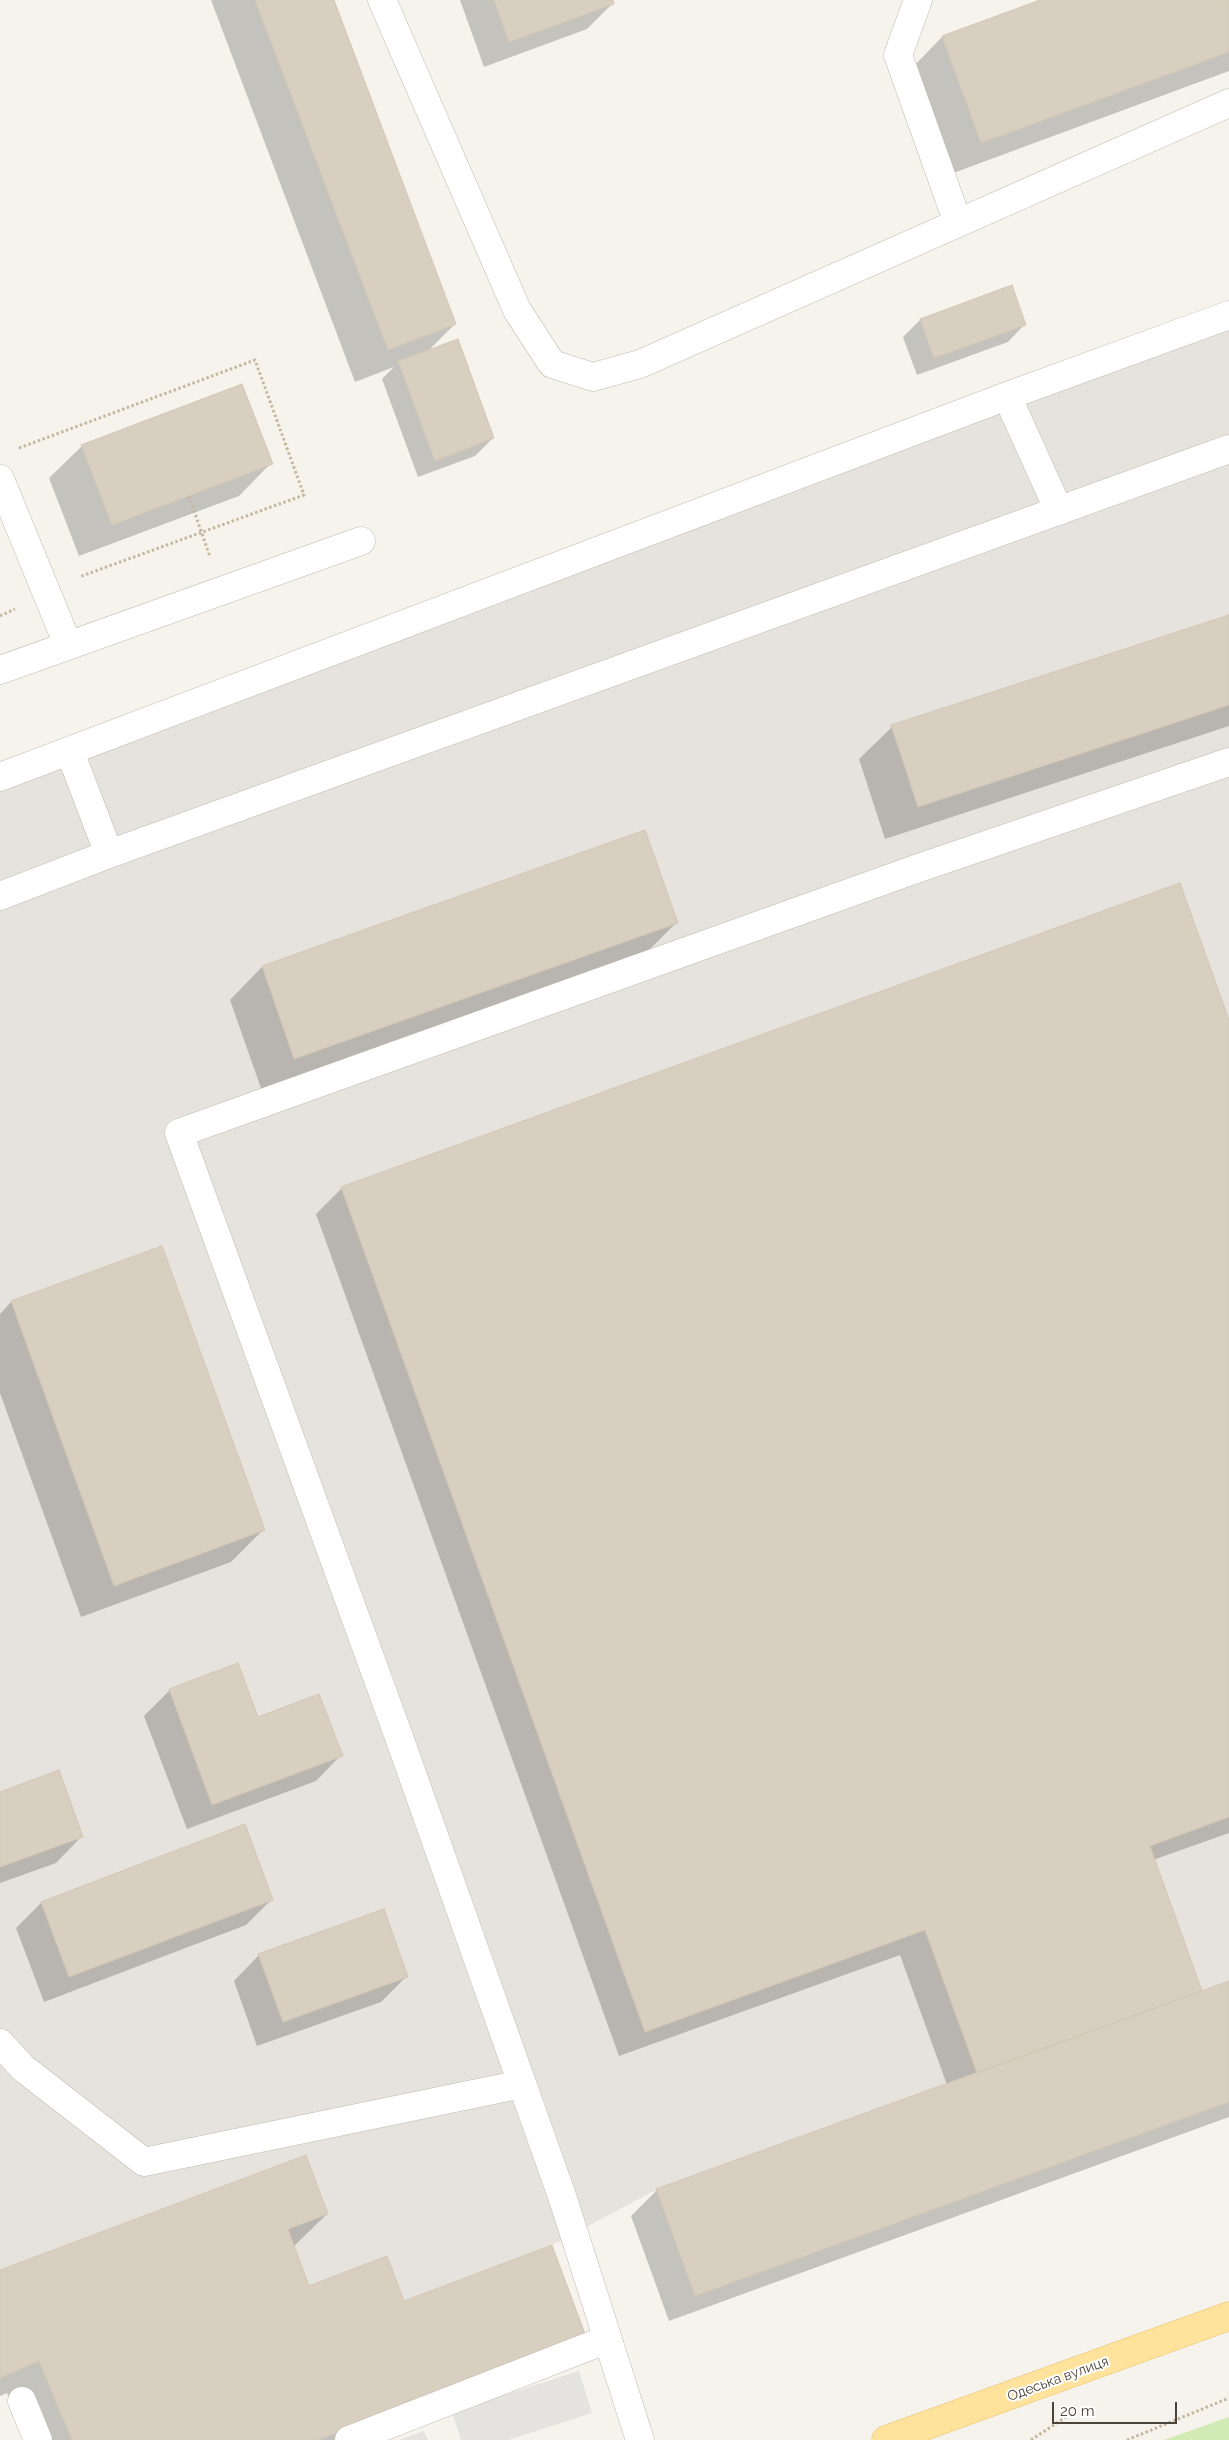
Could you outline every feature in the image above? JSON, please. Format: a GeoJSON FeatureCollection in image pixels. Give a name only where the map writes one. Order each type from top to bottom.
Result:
{"type":"FeatureCollection","features":[{"type":"Feature","properties":{"kind":"main road","name":"Одеська вулиця"},"geometry":{"type":"LineString","coordinates":[[886,2440],[1229,2316]]}},
{"type":"Feature","properties":{"kind":"lane"},"geometry":{"type":"LineString","coordinates":[[382,0],[517,310],[552,364],[593,377],[640,364],[1229,103]]}},
{"type":"Feature","properties":{"kind":"lane"},"geometry":{"type":"LineString","coordinates":[[918,0],[898,55],[958,223]]}},
{"type":"Feature","properties":{"kind":"lane"},"geometry":{"type":"LineString","coordinates":[[0,777],[1007,396],[1229,316]]}},
{"type":"Feature","properties":{"kind":"lane"},"geometry":{"type":"LineString","coordinates":[[1007,396],[1059,511]]}},
{"type":"Feature","properties":{"kind":"lane"},"geometry":{"type":"LineString","coordinates":[[0,896],[110,854],[1229,449]]}},
{"type":"Feature","properties":{"kind":"lane"},"geometry":{"type":"LineString","coordinates":[[0,478],[68,646]]}},
{"type":"Feature","properties":{"kind":"lane"},"geometry":{"type":"LineString","coordinates":[[0,670],[362,541]]}},
{"type":"Feature","properties":{"kind":"lane"},"geometry":{"type":"LineString","coordinates":[[70,752],[110,854]]}},
{"type":"Feature","properties":{"kind":"lane"},"geometry":{"type":"LineString","coordinates":[[640,2440],[563,2199],[399,1737],[179,1133],[916,869],[1229,762]]}},
{"type":"Feature","properties":{"kind":"lane"},"geometry":{"type":"LineString","coordinates":[[0,2043],[23,2068],[144,2162],[522,2084]]}},
{"type":"Feature","properties":{"kind":"lane"},"geometry":{"type":"LineString","coordinates":[[348,2440],[608,2339]]}},
{"type":"Feature","properties":{"kind":"lane"},"geometry":{"type":"LineString","coordinates":[[22,2401],[38,2440]]}},
{"type":"Feature","properties":{"kind":"path"},"geometry":{"type":"LineString","coordinates":[[0,616],[47,595],[69,581],[304,495],[255,360],[18,448]]}},
{"type":"Feature","properties":{"kind":"path"},"geometry":{"type":"LineString","coordinates":[[188,496],[223,590]]}},
{"type":"Feature","properties":{"kind":"path"},"geometry":{"type":"LineString","coordinates":[[1127,2440],[1229,2398]]}},
{"type":"Feature","properties":{"kind":"path"},"geometry":{"type":"LineString","coordinates":[[1031,2440],[1075,2411]]}},
{"type":"Feature","properties":{"kind":"shaded area"},"geometry":{"type":"Polygon","coordinates":[[[1229,328],[1229,2101],[695,2296],[656,2190],[552,2245],[404,2301],[309,2286],[288,2229],[328,2214],[306,2155],[0,2270],[0,761],[1229,328]]]}},
{"type":"Feature","properties":{"kind":"shaded area"},"geometry":{"type":"Polygon","coordinates":[[[579,2371],[592,2413],[508,2440],[461,2440],[452,2412],[579,2371]]]}},
{"type":"Feature","properties":{"kind":"shaded area"},"geometry":{"type":"Polygon","coordinates":[[[424,2431],[428,2440],[399,2440],[424,2431]]]}},
{"type":"Feature","properties":{"kind":"green space"},"geometry":{"type":"Polygon","coordinates":[[[1229,2417],[1229,2440],[1164,2440],[1229,2417]]]}},
{"type":"Feature","properties":{"kind":"building"},"geometry":{"type":"Polygon","coordinates":[[[255,0],[334,0],[456,324],[388,350],[255,0]]]}},
{"type":"Feature","properties":{"kind":"building"},"geometry":{"type":"Polygon","coordinates":[[[494,0],[613,0],[614,4],[509,42],[494,0]]]}},
{"type":"Feature","properties":{"kind":"building"},"geometry":{"type":"Polygon","coordinates":[[[1040,0],[1229,0],[1229,52],[981,143],[942,36],[1040,0]]]}},
{"type":"Feature","properties":{"kind":"building"},"geometry":{"type":"Polygon","coordinates":[[[1012,285],[1026,325],[934,358],[920,319],[1012,285]]]}},
{"type":"Feature","properties":{"kind":"building"},"geometry":{"type":"Polygon","coordinates":[[[458,339],[494,438],[435,461],[398,361],[458,339]]]}},
{"type":"Feature","properties":{"kind":"building"},"geometry":{"type":"Polygon","coordinates":[[[242,384],[273,464],[112,525],[81,445],[242,384]]]}},
{"type":"Feature","properties":{"kind":"building"},"geometry":{"type":"Polygon","coordinates":[[[1229,615],[1229,705],[918,807],[891,725],[1229,615]]]}},
{"type":"Feature","properties":{"kind":"building"},"geometry":{"type":"Polygon","coordinates":[[[645,830],[678,923],[294,1059],[262,966],[645,830]]]}},
{"type":"Feature","properties":{"kind":"building"},"geometry":{"type":"Polygon","coordinates":[[[1180,883],[1229,1020],[1229,1817],[1150,1846],[1202,1991],[977,2073],[925,1930],[645,2032],[341,1187],[1180,883]]]}},
{"type":"Feature","properties":{"kind":"building"},"geometry":{"type":"Polygon","coordinates":[[[162,1246],[265,1530],[114,1586],[11,1301],[162,1246]]]}},
{"type":"Feature","properties":{"kind":"building"},"geometry":{"type":"Polygon","coordinates":[[[238,1663],[258,1717],[319,1694],[343,1756],[212,1805],[169,1689],[238,1663]]]}},
{"type":"Feature","properties":{"kind":"building"},"geometry":{"type":"Polygon","coordinates":[[[59,1770],[83,1837],[0,1867],[0,1792],[59,1770]]]}},
{"type":"Feature","properties":{"kind":"building"},"geometry":{"type":"Polygon","coordinates":[[[245,1824],[273,1900],[69,1977],[41,1902],[245,1824]]]}},
{"type":"Feature","properties":{"kind":"building"},"geometry":{"type":"Polygon","coordinates":[[[384,1909],[408,1977],[283,2022],[258,1954],[384,1909]]]}},
{"type":"Feature","properties":{"kind":"building"},"geometry":{"type":"Polygon","coordinates":[[[1229,1981],[1229,2102],[695,2296],[656,2189],[1229,1981]]]}},
{"type":"Feature","properties":{"kind":"building"},"geometry":{"type":"Polygon","coordinates":[[[306,2155],[328,2214],[288,2229],[309,2286],[387,2256],[404,2301],[552,2245],[588,2342],[317,2440],[72,2440],[39,2361],[0,2378],[0,2270],[306,2155]]]}}]}
